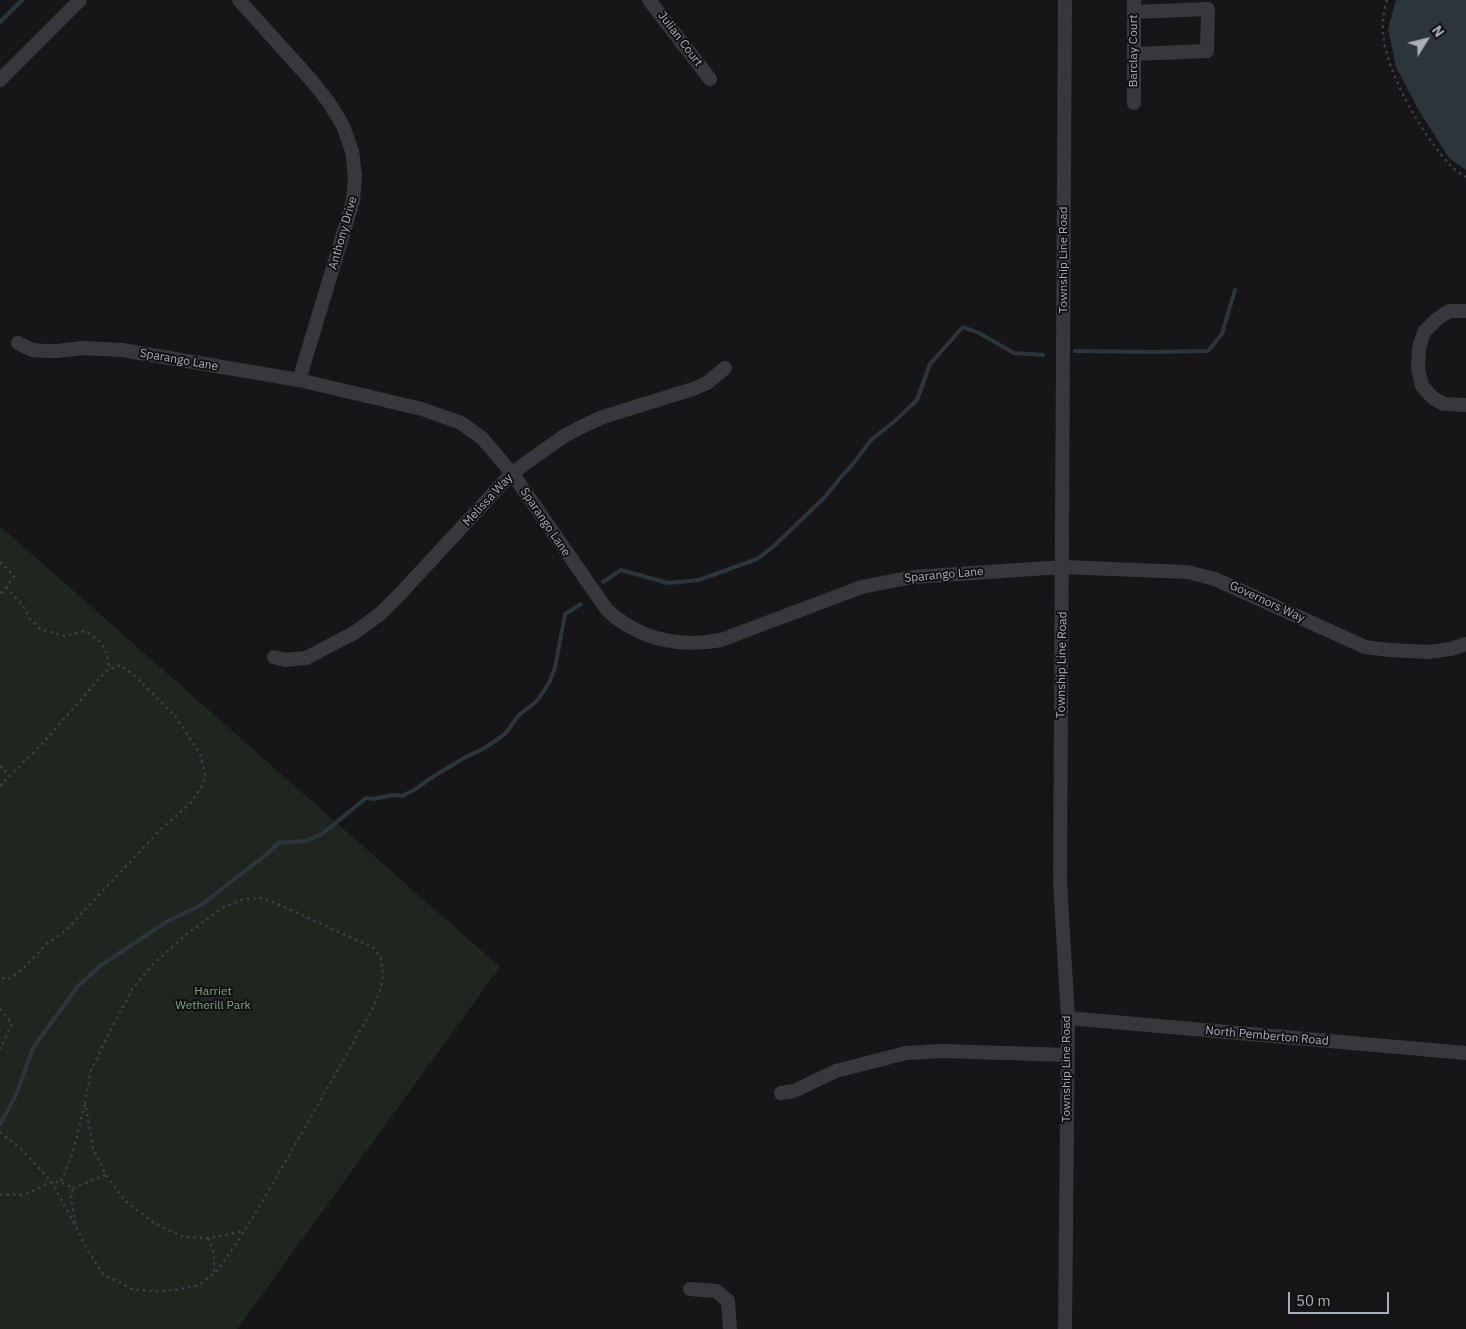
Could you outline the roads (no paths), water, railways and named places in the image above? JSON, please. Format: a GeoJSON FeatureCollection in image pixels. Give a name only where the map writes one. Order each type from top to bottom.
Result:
{"type":"FeatureCollection","features":[{"type":"Feature","properties":{"kind":"street"},"geometry":{"type":"LineString","coordinates":[[0,80],[80,0]]}},
{"type":"Feature","properties":{"kind":"street","name":"Anthony Drive"},"geometry":{"type":"LineString","coordinates":[[238,0],[327,100],[345,131],[354,163],[353,201],[299,380]]}},
{"type":"Feature","properties":{"kind":"street","name":"Julian Court"},"geometry":{"type":"LineString","coordinates":[[649,0],[710,79]]}},
{"type":"Feature","properties":{"kind":"street","name":"Township Line Road"},"geometry":{"type":"LineString","coordinates":[[1065,1329],[1068,1018],[1060,881],[1066,0]]}},
{"type":"Feature","properties":{"kind":"street"},"geometry":{"type":"LineString","coordinates":[[1134,6],[1208,8],[1206,51],[1134,54]]}},
{"type":"Feature","properties":{"kind":"street","name":"Barclay Court"},"geometry":{"type":"LineString","coordinates":[[1134,6],[1134,103]]}},
{"type":"Feature","properties":{"kind":"street"},"geometry":{"type":"LineString","coordinates":[[1466,311],[1449,311],[1437,319],[1424,332],[1418,348],[1418,368],[1422,386],[1433,398],[1444,404],[1466,405]]}},
{"type":"Feature","properties":{"kind":"street","name":"Sparango Lane"},"geometry":{"type":"LineString","coordinates":[[18,343],[32,350],[45,351],[82,348],[122,350],[299,380],[422,409],[461,423],[482,438],[512,473],[607,610],[620,622],[652,638],[672,642],[706,643],[721,640],[862,587],[890,581],[920,576],[1063,567]]}},
{"type":"Feature","properties":{"kind":"street","name":"Melissa Way"},"geometry":{"type":"LineString","coordinates":[[274,657],[285,660],[306,658],[354,633],[380,614],[512,473],[550,446],[583,426],[603,417],[707,383],[725,368]]}},
{"type":"Feature","properties":{"kind":"street","name":"Governors Way"},"geometry":{"type":"LineString","coordinates":[[1063,567],[1187,572],[1215,579],[1365,647],[1428,652],[1451,649],[1466,644]]}},
{"type":"Feature","properties":{"kind":"street","name":"North Pemberton Road"},"geometry":{"type":"LineString","coordinates":[[1068,1018],[1466,1053]]}},
{"type":"Feature","properties":{"kind":"street"},"geometry":{"type":"LineString","coordinates":[[781,1093],[794,1091],[836,1071],[906,1053],[942,1051],[1068,1055]]}},
{"type":"Feature","properties":{"kind":"street"},"geometry":{"type":"LineString","coordinates":[[690,1289],[716,1292],[728,1301],[730,1329]]}},
{"type":"Feature","properties":{"kind":"waterway"},"geometry":{"type":"LineString","coordinates":[[0,22],[22,0]]}},
{"type":"Feature","properties":{"kind":"waterway"},"geometry":{"type":"LineString","coordinates":[[1075,351],[1208,351],[1222,334],[1235,290]]}},
{"type":"Feature","properties":{"kind":"waterway"},"geometry":{"type":"LineString","coordinates":[[603,582],[621,570],[668,583],[699,580],[757,559],[775,545],[824,498],[872,439],[917,400],[930,364],[963,327],[979,333],[1014,353],[1043,355]]}},
{"type":"Feature","properties":{"kind":"waterway"},"geometry":{"type":"LineString","coordinates":[[0,1125],[16,1095],[33,1048],[78,986],[100,966],[166,922],[201,905],[267,854],[278,843],[305,841],[322,834],[366,798],[374,799],[392,795],[402,796],[466,757],[483,749],[505,734],[519,715],[537,701],[549,683],[555,668],[565,614],[581,604]]}},
{"type":"Feature","properties":{"kind":"park label","name":"Harriet Wetherill Park"},"geometry":{"type":"Point","coordinates":[213,999]}}]}
